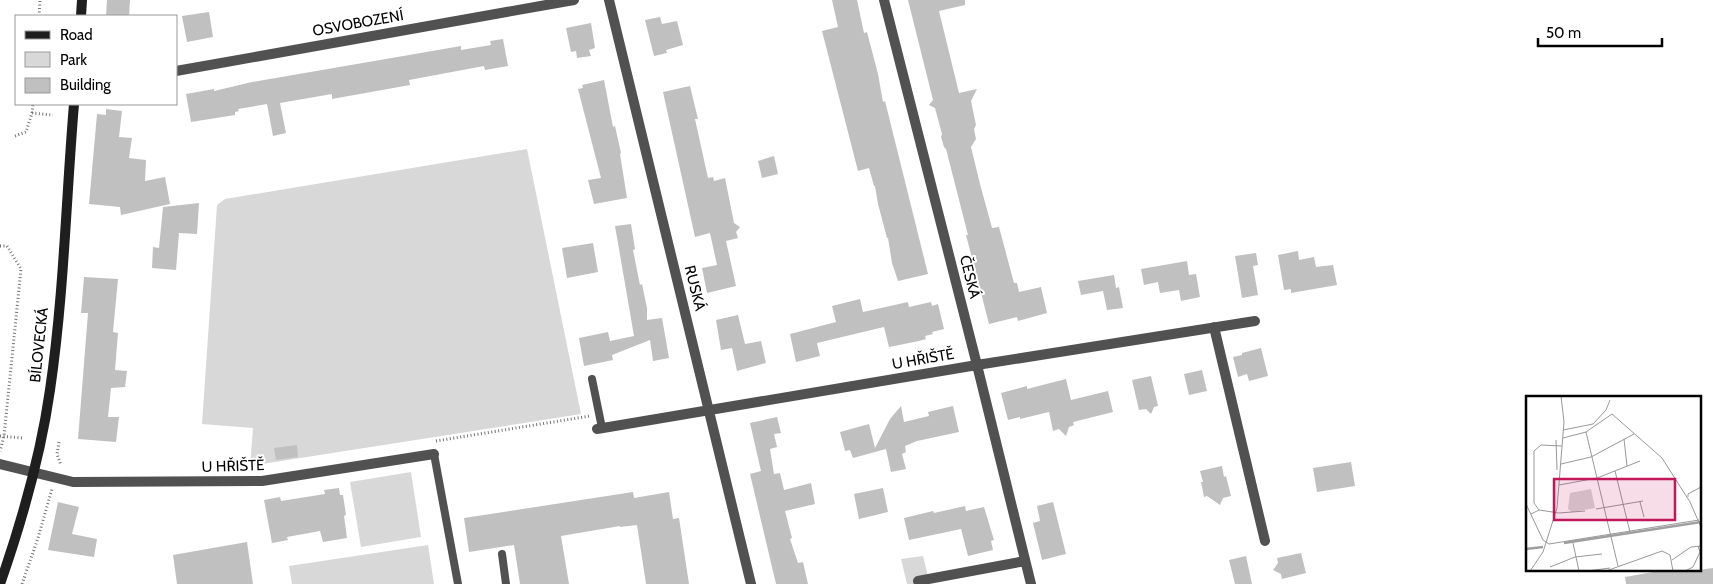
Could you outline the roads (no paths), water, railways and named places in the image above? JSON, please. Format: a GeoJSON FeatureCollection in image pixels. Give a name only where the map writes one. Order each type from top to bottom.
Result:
{"type":"FeatureCollection","features":[{"type":"Feature","properties":{"kind":"main road"},"geometry":{"type":"LineString","coordinates":[[81,15],[82,0]]}},
{"type":"Feature","properties":{"kind":"main road","name":"BÍLOVECKÁ"},"geometry":{"type":"LineString","coordinates":[[0,584],[33,472],[47,409],[74,105]]}},
{"type":"Feature","properties":{"kind":"street","name":"OSVOBOZENÍ"},"geometry":{"type":"LineString","coordinates":[[178,71],[574,0]]}},
{"type":"Feature","properties":{"kind":"street","name":"RUSKÁ"},"geometry":{"type":"LineString","coordinates":[[609,0],[751,584]]}},
{"type":"Feature","properties":{"kind":"street","name":"ČESKÁ"},"geometry":{"type":"LineString","coordinates":[[884,0],[977,365],[1030,584]]}},
{"type":"Feature","properties":{"kind":"street","name":"U HŘIŠTĚ"},"geometry":{"type":"LineString","coordinates":[[600,429],[977,365],[1255,321]]}},
{"type":"Feature","properties":{"kind":"street"},"geometry":{"type":"LineString","coordinates":[[1214,328],[1265,541]]}},
{"type":"Feature","properties":{"kind":"street","name":"U HŘIŠTĚ"},"geometry":{"type":"LineString","coordinates":[[0,464],[73,482],[262,481],[434,454]]}},
{"type":"Feature","properties":{"kind":"street"},"geometry":{"type":"LineString","coordinates":[[918,582],[1025,561]]}},
{"type":"Feature","properties":{"kind":"lane"},"geometry":{"type":"LineString","coordinates":[[592,379],[600,429]]}},
{"type":"Feature","properties":{"kind":"lane"},"geometry":{"type":"LineString","coordinates":[[434,454],[458,584]]}},
{"type":"Feature","properties":{"kind":"lane"},"geometry":{"type":"LineString","coordinates":[[502,554],[506,584]]}}]}
